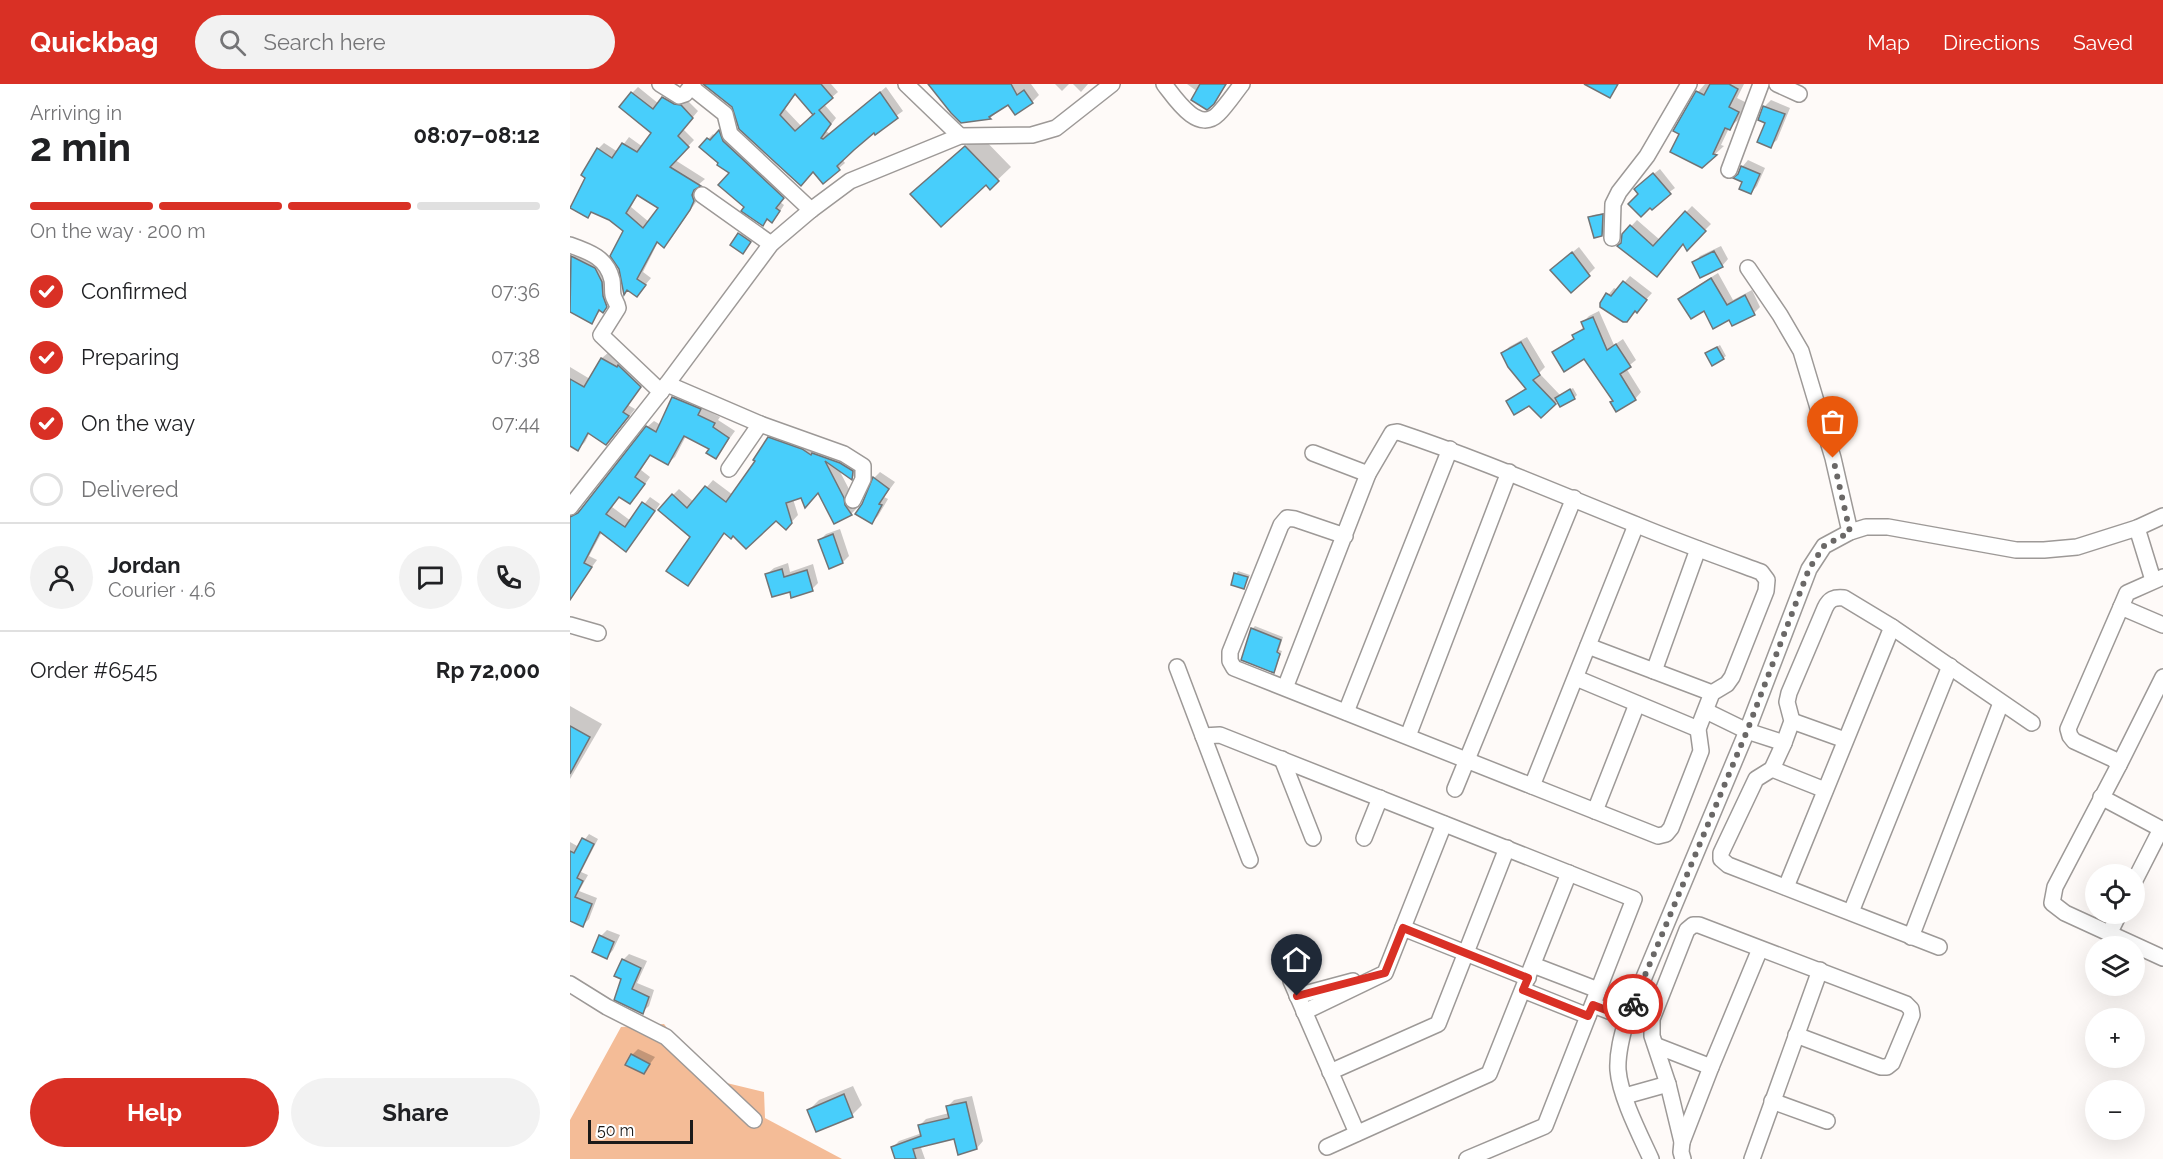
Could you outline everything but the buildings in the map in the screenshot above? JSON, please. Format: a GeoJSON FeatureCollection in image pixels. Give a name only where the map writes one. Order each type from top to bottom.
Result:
{"type":"FeatureCollection","features":[{"type":"Feature","properties":{"kind":"street"},"geometry":{"type":"LineString","coordinates":[[660,84],[679,96],[685,94],[692,85],[725,114],[730,134],[811,210]]}},
{"type":"Feature","properties":{"kind":"street"},"geometry":{"type":"LineString","coordinates":[[906,84],[960,136]]}},
{"type":"Feature","properties":{"kind":"street"},"geometry":{"type":"LineString","coordinates":[[570,507],[664,388],[771,244],[811,210],[850,181],[960,136],[1032,135],[1056,128],[1113,84]]}},
{"type":"Feature","properties":{"kind":"street"},"geometry":{"type":"LineString","coordinates":[[1164,84],[1190,116],[1204,120],[1216,116],[1242,84]]}},
{"type":"Feature","properties":{"kind":"street"},"geometry":{"type":"LineString","coordinates":[[1611,238],[1612,210],[1616,198],[1647,156],[1689,84]]}},
{"type":"Feature","properties":{"kind":"street"},"geometry":{"type":"LineString","coordinates":[[1729,170],[1761,84]]}},
{"type":"Feature","properties":{"kind":"street"},"geometry":{"type":"LineString","coordinates":[[1777,84],[1799,94]]}},
{"type":"Feature","properties":{"kind":"street"},"geometry":{"type":"LineString","coordinates":[[702,195],[771,244]]}},
{"type":"Feature","properties":{"kind":"street"},"geometry":{"type":"LineString","coordinates":[[570,245],[589,251],[602,260],[611,279],[618,308],[600,335],[664,388],[843,454],[862,466],[863,479],[853,500]]}},
{"type":"Feature","properties":{"kind":"street"},"geometry":{"type":"LineString","coordinates":[[1748,268],[1801,351],[1833,458],[1850,532]]}},
{"type":"Feature","properties":{"kind":"street"},"geometry":{"type":"LineString","coordinates":[[729,469],[760,424]]}},
{"type":"Feature","properties":{"kind":"street"},"geometry":{"type":"LineString","coordinates":[[1285,688],[1345,536],[1368,474],[1392,433],[1398,432],[1450,449],[1636,525],[1761,572],[1767,580],[1766,591],[1732,677],[1727,684],[1712,693],[1698,729],[1701,751],[1671,828],[1666,834],[1658,836],[1234,668],[1230,661],[1230,651],[1281,525],[1287,518],[1295,519],[1345,536]]}},
{"type":"Feature","properties":{"kind":"street"},"geometry":{"type":"LineString","coordinates":[[1346,712],[1450,449]]}},
{"type":"Feature","properties":{"kind":"street"},"geometry":{"type":"LineString","coordinates":[[1313,453],[1368,474]]}},
{"type":"Feature","properties":{"kind":"street"},"geometry":{"type":"LineString","coordinates":[[1408,736],[1509,472]]}},
{"type":"Feature","properties":{"kind":"street"},"geometry":{"type":"LineString","coordinates":[[1455,789],[1574,498]]}},
{"type":"Feature","properties":{"kind":"street"},"geometry":{"type":"LineString","coordinates":[[1651,1159],[1637,1131],[1618,1071],[1621,1038],[1627,1018],[1747,731],[1809,569],[1824,546],[1850,532],[1866,527],[1888,527],[2016,550],[2044,550],[2077,547],[2137,528],[2163,516]]}},
{"type":"Feature","properties":{"kind":"street"},"geometry":{"type":"LineString","coordinates":[[1532,786],[1636,525]]}},
{"type":"Feature","properties":{"kind":"street"},"geometry":{"type":"LineString","coordinates":[[2120,765],[2113,759],[2074,741],[2068,729],[2127,593],[2158,578],[2137,528]]}},
{"type":"Feature","properties":{"kind":"street"},"geometry":{"type":"LineString","coordinates":[[1654,671],[1698,549]]}},
{"type":"Feature","properties":{"kind":"street"},"geometry":{"type":"LineString","coordinates":[[1939,947],[1728,865],[1721,859],[1721,853],[1756,779],[1772,769],[1784,743],[1792,721],[1787,702],[1789,693],[1828,602],[1836,597],[1844,598],[1892,627],[2001,704],[2032,723]]}},
{"type":"Feature","properties":{"kind":"street"},"geometry":{"type":"LineString","coordinates":[[2121,607],[2163,625]]}},
{"type":"Feature","properties":{"kind":"street"},"geometry":{"type":"LineString","coordinates":[[570,625],[598,633]]}},
{"type":"Feature","properties":{"kind":"street"},"geometry":{"type":"LineString","coordinates":[[1786,887],[1892,627]]}},
{"type":"Feature","properties":{"kind":"street"},"geometry":{"type":"LineString","coordinates":[[1588,646],[1712,693]]}},
{"type":"Feature","properties":{"kind":"street"},"geometry":{"type":"LineString","coordinates":[[1851,912],[1950,666]]}},
{"type":"Feature","properties":{"kind":"street"},"geometry":{"type":"LineString","coordinates":[[1177,667],[1250,860]]}},
{"type":"Feature","properties":{"kind":"street"},"geometry":{"type":"LineString","coordinates":[[2163,677],[2158,703],[2101,797],[2055,887],[2052,903],[2065,913],[2163,958]]}},
{"type":"Feature","properties":{"kind":"street"},"geometry":{"type":"LineString","coordinates":[[1576,678],[1698,729]]}},
{"type":"Feature","properties":{"kind":"street"},"geometry":{"type":"LineString","coordinates":[[1595,811],[1637,704]]}},
{"type":"Feature","properties":{"kind":"street"},"geometry":{"type":"LineString","coordinates":[[1911,937],[2001,704]]}},
{"type":"Feature","properties":{"kind":"street"},"geometry":{"type":"LineString","coordinates":[[1706,711],[1747,731],[1784,743]]}},
{"type":"Feature","properties":{"kind":"street"},"geometry":{"type":"LineString","coordinates":[[1792,721],[1845,741]]}},
{"type":"Feature","properties":{"kind":"street"},"geometry":{"type":"LineString","coordinates":[[1203,736],[1220,735],[1634,899],[1545,1126],[1467,1159]]}},
{"type":"Feature","properties":{"kind":"street"},"geometry":{"type":"LineString","coordinates":[[1282,759],[1313,838]]}},
{"type":"Feature","properties":{"kind":"street"},"geometry":{"type":"LineString","coordinates":[[1772,769],[1825,790]]}},
{"type":"Feature","properties":{"kind":"street"},"geometry":{"type":"LineString","coordinates":[[2101,797],[2162,829],[2144,864]]}},
{"type":"Feature","properties":{"kind":"street"},"geometry":{"type":"LineString","coordinates":[[1364,838],[1380,798]]}},
{"type":"Feature","properties":{"kind":"street"},"geometry":{"type":"LineString","coordinates":[[1304,1012],[1385,973],[1444,824]]}},
{"type":"Feature","properties":{"kind":"street"},"geometry":{"type":"LineString","coordinates":[[1330,1072],[1438,1024],[1507,849]]}},
{"type":"Feature","properties":{"kind":"street"},"geometry":{"type":"LineString","coordinates":[[1327,1147],[1489,1074],[1569,873]]}},
{"type":"Feature","properties":{"kind":"street"},"geometry":{"type":"LineString","coordinates":[[2110,932],[2114,924]]}},
{"type":"Feature","properties":{"kind":"street"},"geometry":{"type":"LineString","coordinates":[[1682,1142],[1668,1084],[1652,1036],[1652,1019],[1687,930],[1692,925],[1699,925],[1820,970],[1906,1004],[1911,1009],[1912,1015],[1892,1063],[1887,1067],[1881,1067],[1796,1035]]}},
{"type":"Feature","properties":{"kind":"street"},"geometry":{"type":"LineString","coordinates":[[1403,928],[1627,1018]]}},
{"type":"Feature","properties":{"kind":"street"},"geometry":{"type":"LineString","coordinates":[[1683,1159],[1682,1142],[1760,949]]}},
{"type":"Feature","properties":{"kind":"street"},"geometry":{"type":"LineString","coordinates":[[1752,1159],[1820,970]]}},
{"type":"Feature","properties":{"kind":"street"},"geometry":{"type":"LineString","coordinates":[[1297,996],[1385,973]]}},
{"type":"Feature","properties":{"kind":"street"},"geometry":{"type":"LineString","coordinates":[[1528,978],[1593,1004]]}},
{"type":"Feature","properties":{"kind":"street"},"geometry":{"type":"LineString","coordinates":[[1291,981],[1357,1133]]}},
{"type":"Feature","properties":{"kind":"street"},"geometry":{"type":"LineString","coordinates":[[570,984],[607,1007],[666,1037],[754,1120]]}},
{"type":"Feature","properties":{"kind":"street"},"geometry":{"type":"LineString","coordinates":[[1657,1046],[1711,1067]]}},
{"type":"Feature","properties":{"kind":"street"},"geometry":{"type":"LineString","coordinates":[[1625,1096],[1668,1084]]}},
{"type":"Feature","properties":{"kind":"street"},"geometry":{"type":"LineString","coordinates":[[1772,1101],[1827,1120]]}},
{"type":"Feature","properties":{"kind":"shaded area"},"geometry":{"type":"Polygon","coordinates":[[[664,1024],[706,1078],[764,1092],[765,1118],[842,1159],[570,1159],[570,1120],[621,1027],[664,1024]]]}},
{"type":"Feature","properties":{"kind":"way so far"},"geometry":{"type":"LineString","coordinates":[[1633,1004],[1747,731],[1809,569],[1824,546],[1850,532],[1833,458]]}},
{"type":"Feature","properties":{"kind":"route"},"geometry":{"type":"LineString","coordinates":[[1297,996],[1385,973],[1403,928],[1528,978],[1523,990],[1588,1016],[1593,1005],[1627,1018],[1633,1004]]}}]}
